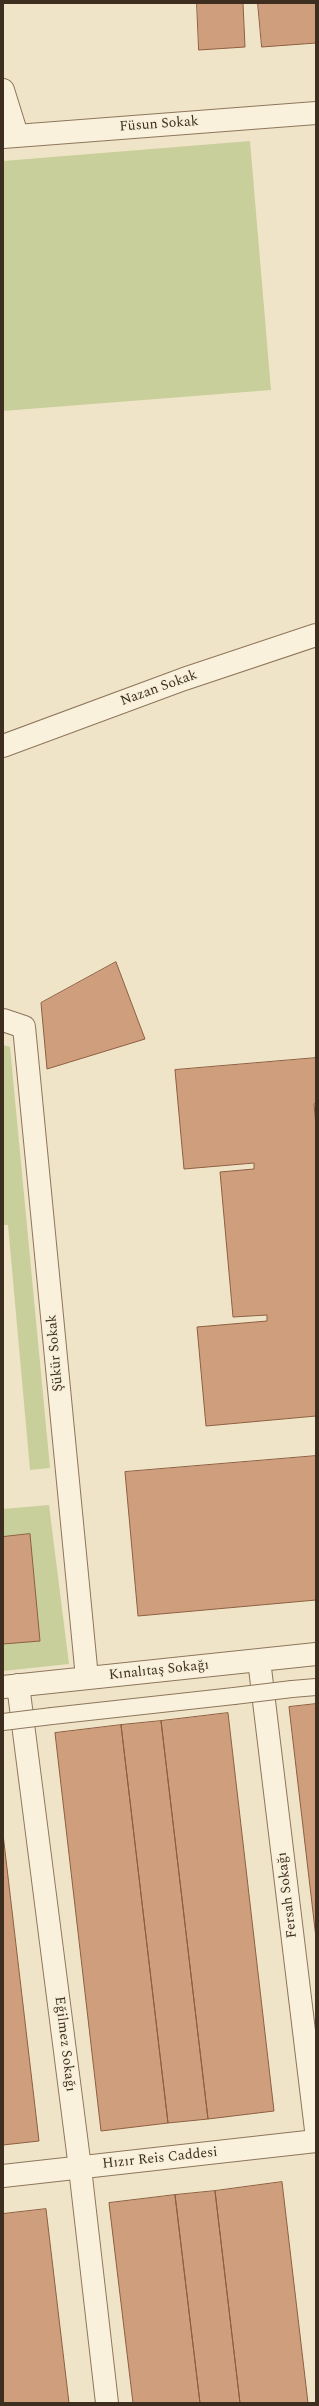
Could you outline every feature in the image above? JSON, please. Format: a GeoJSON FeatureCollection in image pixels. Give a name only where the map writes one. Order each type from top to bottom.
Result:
{"type":"FeatureCollection","features":[{"type":"Feature","properties":{"kind":"street"},"geometry":{"type":"LineString","coordinates":[[3,90],[10,136]]}},
{"type":"Feature","properties":{"kind":"street","name":"Füsun Sokak"},"geometry":{"type":"LineString","coordinates":[[10,136],[316,113]]}},
{"type":"Feature","properties":{"kind":"street","name":"Nazan Sokak"},"geometry":{"type":"LineString","coordinates":[[3,746],[184,679],[316,635]]}},
{"type":"Feature","properties":{"kind":"street","name":"Şükür Sokak"},"geometry":{"type":"LineString","coordinates":[[3,1020],[24,1027],[87,1678]]}},
{"type":"Feature","properties":{"kind":"street","name":"Kınalıtaş Sokağı"},"geometry":{"type":"LineString","coordinates":[[10,1686],[316,1654]]}},
{"type":"Feature","properties":{"kind":"street","name":"Fersah Sokağı"},"geometry":{"type":"LineString","coordinates":[[259,1660],[316,2130]]}},
{"type":"Feature","properties":{"kind":"street","name":"Eğilmez Sokağı"},"geometry":{"type":"LineString","coordinates":[[10,1686],[80,2168],[107,2403]]}},
{"type":"Feature","properties":{"kind":"street","name":"Hızır Reis Caddesi"},"geometry":{"type":"LineString","coordinates":[[3,2176],[316,2141]]}},
{"type":"Feature","properties":{"kind":"lane"},"geometry":{"type":"LineString","coordinates":[[3,1722],[316,1687]]}},
{"type":"Feature","properties":{"kind":"green space"},"geometry":{"type":"Polygon","coordinates":[[[250,141],[271,390],[3,411],[3,161],[250,141]]]}},
{"type":"Feature","properties":{"kind":"green space"},"geometry":{"type":"Polygon","coordinates":[[[3,1045],[10,1047],[50,1468],[30,1470],[8,1225],[3,1225],[3,1045]]]}},
{"type":"Feature","properties":{"kind":"green space"},"geometry":{"type":"Polygon","coordinates":[[[49,1505],[69,1664],[3,1671],[3,1509],[49,1505]]]}},
{"type":"Feature","properties":{"kind":"building"},"geometry":{"type":"Polygon","coordinates":[[[197,3],[243,3],[245,47],[199,50],[197,3]]]}},
{"type":"Feature","properties":{"kind":"building"},"geometry":{"type":"Polygon","coordinates":[[[258,3],[316,3],[316,43],[262,47],[258,3]]]}},
{"type":"Feature","properties":{"kind":"building"},"geometry":{"type":"Polygon","coordinates":[[[116,962],[145,1039],[47,1069],[41,1003],[116,962]]]}},
{"type":"Feature","properties":{"kind":"building"},"geometry":{"type":"Polygon","coordinates":[[[316,1058],[316,1103],[314,1104],[316,1126],[316,1416],[206,1426],[197,1327],[267,1321],[267,1315],[233,1317],[220,1172],[254,1169],[254,1163],[184,1169],[175,1070],[316,1058]]]}},
{"type":"Feature","properties":{"kind":"building"},"geometry":{"type":"Polygon","coordinates":[[[316,1456],[316,1600],[138,1616],[125,1472],[316,1456]]]}},
{"type":"Feature","properties":{"kind":"building"},"geometry":{"type":"Polygon","coordinates":[[[30,1534],[40,1641],[3,1644],[3,1537],[30,1534]]]}},
{"type":"Feature","properties":{"kind":"building"},"geometry":{"type":"Polygon","coordinates":[[[316,1704],[316,1938],[289,1707],[316,1704]]]}},
{"type":"Feature","properties":{"kind":"building"},"geometry":{"type":"Polygon","coordinates":[[[228,1713],[274,2111],[208,2119],[161,1721],[228,1713]]]}},
{"type":"Feature","properties":{"kind":"building"},"geometry":{"type":"Polygon","coordinates":[[[161,1721],[208,2119],[168,2123],[121,1725],[161,1721]]]}},
{"type":"Feature","properties":{"kind":"building"},"geometry":{"type":"Polygon","coordinates":[[[121,1725],[168,2123],[101,2131],[55,1733],[121,1725]]]}},
{"type":"Feature","properties":{"kind":"building"},"geometry":{"type":"Polygon","coordinates":[[[3,1834],[39,2141],[3,2145],[3,1834]]]}},
{"type":"Feature","properties":{"kind":"building"},"geometry":{"type":"Polygon","coordinates":[[[282,2182],[308,2403],[240,2403],[215,2191],[282,2182]]]}},
{"type":"Feature","properties":{"kind":"building"},"geometry":{"type":"Polygon","coordinates":[[[215,2191],[240,2403],[200,2403],[175,2195],[215,2191]]]}},
{"type":"Feature","properties":{"kind":"building"},"geometry":{"type":"Polygon","coordinates":[[[175,2195],[200,2403],[133,2403],[109,2203],[175,2195]]]}},
{"type":"Feature","properties":{"kind":"building"},"geometry":{"type":"Polygon","coordinates":[[[46,2209],[69,2403],[3,2403],[3,2214],[46,2209]]]}}]}
